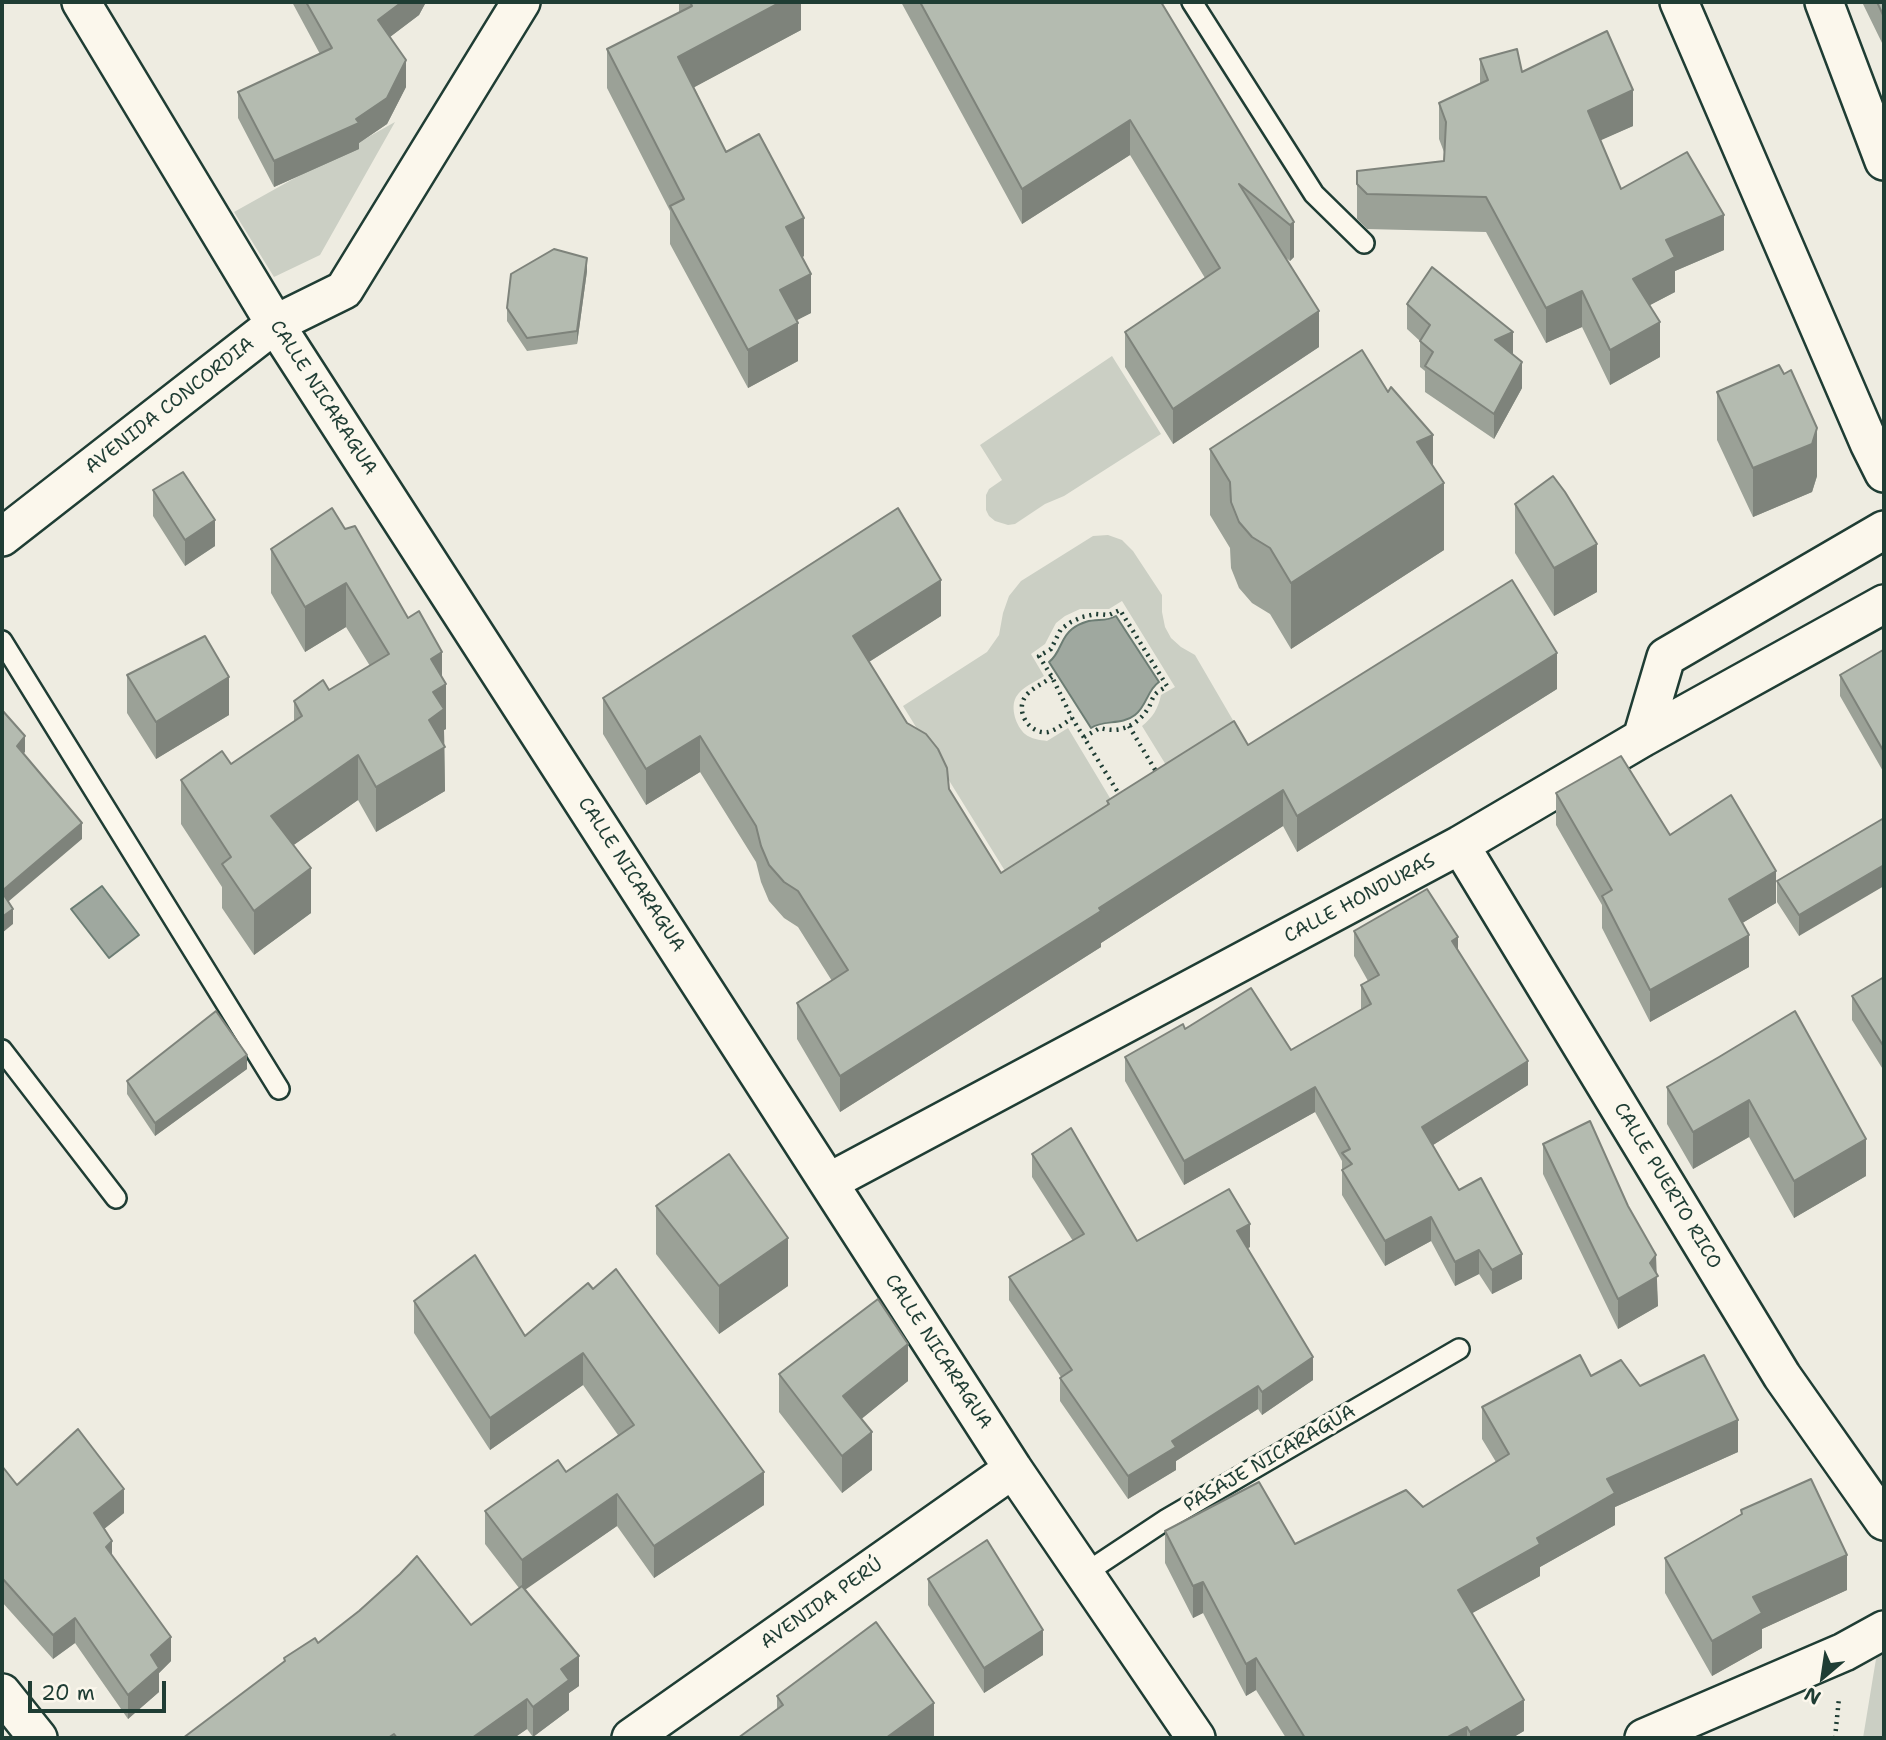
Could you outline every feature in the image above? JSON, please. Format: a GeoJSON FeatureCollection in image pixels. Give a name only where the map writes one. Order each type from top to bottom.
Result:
{"type":"FeatureCollection","features":[{"type":"Feature","properties":{"kind":"street","name":"CALLE NICARAGUA"},"geometry":{"type":"LineString","coordinates":[[81,2],[275,324],[620,841],[829,1182],[1013,1469],[1196,1738]]}},
{"type":"Feature","properties":{"kind":"street","name":"AVENIDA CONCORDIA"},"geometry":{"type":"LineString","coordinates":[[2,537],[275,324],[344,290],[521,2]]}},
{"type":"Feature","properties":{"kind":"street"},"geometry":{"type":"LineString","coordinates":[[1679,2],[1884,473]]}},
{"type":"Feature","properties":{"kind":"street"},"geometry":{"type":"LineString","coordinates":[[1824,2],[1884,161]]}},
{"type":"Feature","properties":{"kind":"street"},"geometry":{"type":"LineString","coordinates":[[1642,738],[1667,657],[1884,530]]}},
{"type":"Feature","properties":{"kind":"street","name":"CALLE HONDURAS"},"geometry":{"type":"LineString","coordinates":[[829,1182],[1460,845],[1642,738],[1884,604]]}},
{"type":"Feature","properties":{"kind":"street","name":"CALLE PUERTO RICO"},"geometry":{"type":"LineString","coordinates":[[1460,845],[1782,1376],[1884,1521]]}},
{"type":"Feature","properties":{"kind":"street","name":"AVENIDA PERÚ"},"geometry":{"type":"LineString","coordinates":[[631,1738],[1013,1469]]}},
{"type":"Feature","properties":{"kind":"street"},"geometry":{"type":"LineString","coordinates":[[1644,1738],[1844,1652],[1884,1630]]}},
{"type":"Feature","properties":{"kind":"street"},"geometry":{"type":"LineString","coordinates":[[2,1693],[38,1738]]}},
{"type":"Feature","properties":{"kind":"lane"},"geometry":{"type":"LineString","coordinates":[[1192,2],[1314,194],[1364,243]]}},
{"type":"Feature","properties":{"kind":"lane"},"geometry":{"type":"LineString","coordinates":[[2,640],[279,1089]]}},
{"type":"Feature","properties":{"kind":"lane"},"geometry":{"type":"LineString","coordinates":[[2,1050],[116,1198]]}},
{"type":"Feature","properties":{"kind":"lane","name":"PASAJE NICARAGUA"},"geometry":{"type":"LineString","coordinates":[[1084,1574],[1167,1519],[1459,1349]]}},
{"type":"Feature","properties":{"kind":"path"},"geometry":{"type":"LineString","coordinates":[[1084,737],[1100,728],[1109,731],[1129,726],[1142,716],[1155,694],[1167,686],[1120,610],[1109,615],[1082,617],[1061,629],[1051,649],[1039,656],[1072,718],[1128,808]]}},
{"type":"Feature","properties":{"kind":"path"},"geometry":{"type":"LineString","coordinates":[[1052,677],[1024,698],[1022,716],[1033,729],[1042,732],[1049,732],[1072,718]]}},
{"type":"Feature","properties":{"kind":"path"},"geometry":{"type":"LineString","coordinates":[[1129,726],[1157,773]]}},
{"type":"Feature","properties":{"kind":"shaded area"},"geometry":{"type":"Polygon","coordinates":[[[395,122],[320,255],[274,277],[234,212],[395,122]]]}},
{"type":"Feature","properties":{"kind":"shaded area"},"geometry":{"type":"Polygon","coordinates":[[[1112,356],[1161,434],[1015,524],[995,521],[986,510],[986,495],[989,489],[1002,480],[980,445],[1112,356]]]}},
{"type":"Feature","properties":{"kind":"shaded area"},"geometry":{"type":"Polygon","coordinates":[[[1108,535],[1122,540],[1133,551],[1162,595],[1165,627],[1171,638],[1195,655],[1234,722],[1166,765],[1142,726],[1154,712],[1161,695],[1175,687],[1122,601],[1109,609],[1080,609],[1065,616],[1056,623],[1045,644],[1031,654],[1044,676],[1016,697],[1015,717],[1025,734],[1039,740],[1047,741],[1068,728],[1116,808],[1010,879],[903,706],[987,652],[999,635],[1009,596],[1021,581],[1093,536],[1108,535]]]}},
{"type":"Feature","properties":{"kind":"shaded area"},"geometry":{"type":"Polygon","coordinates":[[[1116,616],[1159,682],[1135,715],[1091,728],[1049,662],[1072,629],[1085,622],[1116,616]]]}},
{"type":"Feature","properties":{"kind":"shaded area"},"geometry":{"type":"Polygon","coordinates":[[[102,886],[139,935],[109,958],[71,909],[102,886]]]}},
{"type":"Feature","properties":{"kind":"shaded area"},"geometry":{"type":"Polygon","coordinates":[[[1884,1650],[1884,1738],[1863,1738],[1876,1659],[1884,1650]]]}},
{"type":"Feature","properties":{"kind":"building"},"geometry":{"type":"Polygon","coordinates":[[[306,2],[402,2],[378,20],[406,60],[387,98],[356,119],[359,123],[274,161],[238,92],[332,48],[306,2]]]}},
{"type":"Feature","properties":{"kind":"building"},"geometry":{"type":"Polygon","coordinates":[[[690,2],[781,2],[678,57],[726,152],[759,134],[804,218],[786,227],[811,274],[780,290],[798,323],[748,350],[670,206],[684,199],[607,49],[692,6],[690,2]]]}},
{"type":"Feature","properties":{"kind":"building"},"geometry":{"type":"Polygon","coordinates":[[[920,2],[1161,2],[1294,222],[1290,225],[1239,184],[1319,311],[1173,409],[1125,332],[1220,268],[1130,120],[1022,189],[920,2]]]}},
{"type":"Feature","properties":{"kind":"building"},"geometry":{"type":"Polygon","coordinates":[[[1877,2],[1884,2],[1884,17],[1877,2]]]}},
{"type":"Feature","properties":{"kind":"building"},"geometry":{"type":"Polygon","coordinates":[[[1607,31],[1633,90],[1588,111],[1621,189],[1687,152],[1724,215],[1666,240],[1675,257],[1633,279],[1660,322],[1610,350],[1582,291],[1546,308],[1486,197],[1367,194],[1357,184],[1357,171],[1444,161],[1446,122],[1439,103],[1488,80],[1480,59],[1517,49],[1522,72],[1607,31]]]}},
{"type":"Feature","properties":{"kind":"building"},"geometry":{"type":"Polygon","coordinates":[[[554,249],[587,258],[577,331],[527,338],[507,308],[511,274],[554,249]]]}},
{"type":"Feature","properties":{"kind":"building"},"geometry":{"type":"Polygon","coordinates":[[[1432,267],[1513,332],[1495,340],[1522,362],[1494,414],[1425,366],[1433,352],[1420,341],[1430,325],[1407,304],[1432,267]]]}},
{"type":"Feature","properties":{"kind":"building"},"geometry":{"type":"Polygon","coordinates":[[[1362,350],[1388,392],[1391,387],[1433,435],[1417,442],[1444,483],[1291,583],[1270,548],[1252,537],[1239,522],[1231,502],[1230,482],[1210,449],[1362,350]]]}},
{"type":"Feature","properties":{"kind":"building"},"geometry":{"type":"Polygon","coordinates":[[[1779,365],[1784,374],[1791,370],[1817,428],[1812,444],[1753,468],[1717,392],[1779,365]]]}},
{"type":"Feature","properties":{"kind":"building"},"geometry":{"type":"Polygon","coordinates":[[[183,472],[215,520],[185,540],[153,490],[183,472]]]}},
{"type":"Feature","properties":{"kind":"building"},"geometry":{"type":"Polygon","coordinates":[[[1553,476],[1597,544],[1554,568],[1515,504],[1553,476]]]}},
{"type":"Feature","properties":{"kind":"building"},"geometry":{"type":"Polygon","coordinates":[[[332,508],[345,529],[355,526],[408,618],[419,611],[442,652],[431,659],[446,684],[433,692],[444,709],[429,720],[445,747],[376,787],[358,755],[271,816],[311,868],[254,911],[222,864],[231,857],[181,780],[222,751],[231,764],[302,716],[294,701],[323,680],[329,690],[389,654],[346,583],[305,607],[271,549],[332,508]]]}},
{"type":"Feature","properties":{"kind":"building"},"geometry":{"type":"Polygon","coordinates":[[[898,508],[941,580],[853,636],[907,723],[926,734],[938,749],[947,768],[949,789],[1001,873],[1109,804],[1107,801],[1234,721],[1248,745],[1512,580],[1557,653],[1297,816],[1283,790],[1099,908],[1101,911],[840,1076],[797,1003],[848,970],[798,891],[784,882],[769,865],[756,826],[700,736],[646,769],[603,698],[898,508]]]}},
{"type":"Feature","properties":{"kind":"building"},"geometry":{"type":"Polygon","coordinates":[[[205,636],[229,677],[156,722],[127,675],[205,636]]]}},
{"type":"Feature","properties":{"kind":"building"},"geometry":{"type":"Polygon","coordinates":[[[1883,650],[1884,652],[1884,752],[1840,675],[1883,650]]]}},
{"type":"Feature","properties":{"kind":"building"},"geometry":{"type":"Polygon","coordinates":[[[2,710],[25,736],[17,746],[82,823],[2,891],[2,710]]]}},
{"type":"Feature","properties":{"kind":"building"},"geometry":{"type":"Polygon","coordinates":[[[1621,756],[1670,835],[1731,795],[1776,871],[1729,899],[1749,935],[1650,990],[1602,896],[1612,890],[1556,793],[1621,756]]]}},
{"type":"Feature","properties":{"kind":"building"},"geometry":{"type":"Polygon","coordinates":[[[1884,818],[1884,865],[1799,915],[1777,881],[1884,818]]]}},
{"type":"Feature","properties":{"kind":"building"},"geometry":{"type":"Polygon","coordinates":[[[1427,889],[1458,937],[1452,941],[1528,1061],[1422,1127],[1459,1190],[1481,1178],[1522,1254],[1492,1270],[1479,1250],[1455,1262],[1431,1217],[1385,1241],[1342,1170],[1352,1164],[1342,1153],[1350,1149],[1315,1087],[1184,1161],[1125,1057],[1183,1024],[1185,1029],[1251,988],[1291,1050],[1371,1004],[1361,985],[1379,975],[1354,931],[1427,889]]]}},
{"type":"Feature","properties":{"kind":"building"},"geometry":{"type":"Polygon","coordinates":[[[2,892],[13,909],[2,917],[2,892]]]}},
{"type":"Feature","properties":{"kind":"building"},"geometry":{"type":"Polygon","coordinates":[[[1884,977],[1884,1047],[1852,996],[1884,977]]]}},
{"type":"Feature","properties":{"kind":"building"},"geometry":{"type":"Polygon","coordinates":[[[216,1011],[247,1055],[155,1123],[127,1081],[216,1011]]]}},
{"type":"Feature","properties":{"kind":"building"},"geometry":{"type":"Polygon","coordinates":[[[1795,1011],[1866,1139],[1794,1181],[1749,1100],[1693,1132],[1667,1087],[1795,1011]]]}},
{"type":"Feature","properties":{"kind":"building"},"geometry":{"type":"Polygon","coordinates":[[[1590,1121],[1628,1206],[1656,1255],[1650,1263],[1658,1276],[1618,1299],[1543,1144],[1590,1121]]]}},
{"type":"Feature","properties":{"kind":"building"},"geometry":{"type":"Polygon","coordinates":[[[1071,1128],[1137,1241],[1229,1189],[1250,1224],[1237,1231],[1313,1357],[1262,1392],[1258,1386],[1172,1441],[1176,1447],[1128,1476],[1060,1378],[1072,1370],[1009,1277],[1084,1234],[1032,1154],[1071,1128]]]}},
{"type":"Feature","properties":{"kind":"building"},"geometry":{"type":"Polygon","coordinates":[[[729,1154],[788,1238],[719,1286],[656,1206],[729,1154]]]}},
{"type":"Feature","properties":{"kind":"building"},"geometry":{"type":"Polygon","coordinates":[[[475,1255],[525,1336],[588,1283],[593,1289],[616,1269],[764,1472],[654,1546],[617,1494],[522,1560],[485,1511],[558,1460],[566,1472],[634,1425],[583,1353],[490,1418],[414,1301],[475,1255]]]}},
{"type":"Feature","properties":{"kind":"building"},"geometry":{"type":"Polygon","coordinates":[[[878,1299],[908,1344],[843,1396],[872,1432],[842,1456],[779,1374],[878,1299]]]}},
{"type":"Feature","properties":{"kind":"building"},"geometry":{"type":"Polygon","coordinates":[[[1580,1355],[1591,1376],[1621,1360],[1640,1386],[1704,1355],[1738,1420],[1607,1479],[1615,1493],[1537,1538],[1540,1544],[1458,1590],[1524,1700],[1470,1732],[1467,1727],[1446,1738],[1305,1738],[1256,1658],[1246,1664],[1203,1582],[1193,1586],[1165,1531],[1259,1482],[1295,1544],[1406,1490],[1423,1507],[1509,1454],[1482,1407],[1580,1355]]]}},
{"type":"Feature","properties":{"kind":"building"},"geometry":{"type":"Polygon","coordinates":[[[78,1429],[124,1489],[94,1513],[112,1541],[106,1547],[171,1637],[151,1655],[159,1668],[128,1695],[75,1618],[53,1635],[2,1578],[2,1466],[17,1485],[78,1429]]]}},
{"type":"Feature","properties":{"kind":"building"},"geometry":{"type":"Polygon","coordinates":[[[1811,1479],[1847,1555],[1753,1597],[1762,1613],[1712,1641],[1665,1558],[1742,1514],[1741,1510],[1811,1479]]]}},
{"type":"Feature","properties":{"kind":"building"},"geometry":{"type":"Polygon","coordinates":[[[987,1540],[1043,1630],[984,1668],[928,1579],[987,1540]]]}},
{"type":"Feature","properties":{"kind":"building"},"geometry":{"type":"Polygon","coordinates":[[[417,1556],[471,1625],[522,1586],[579,1656],[561,1669],[569,1680],[533,1707],[527,1699],[472,1738],[397,1738],[394,1734],[388,1738],[183,1738],[285,1661],[284,1658],[315,1638],[318,1643],[359,1611],[417,1556]]]}},
{"type":"Feature","properties":{"kind":"building"},"geometry":{"type":"Polygon","coordinates":[[[876,1622],[934,1703],[886,1738],[738,1738],[783,1705],[777,1696],[876,1622]]]}}]}
